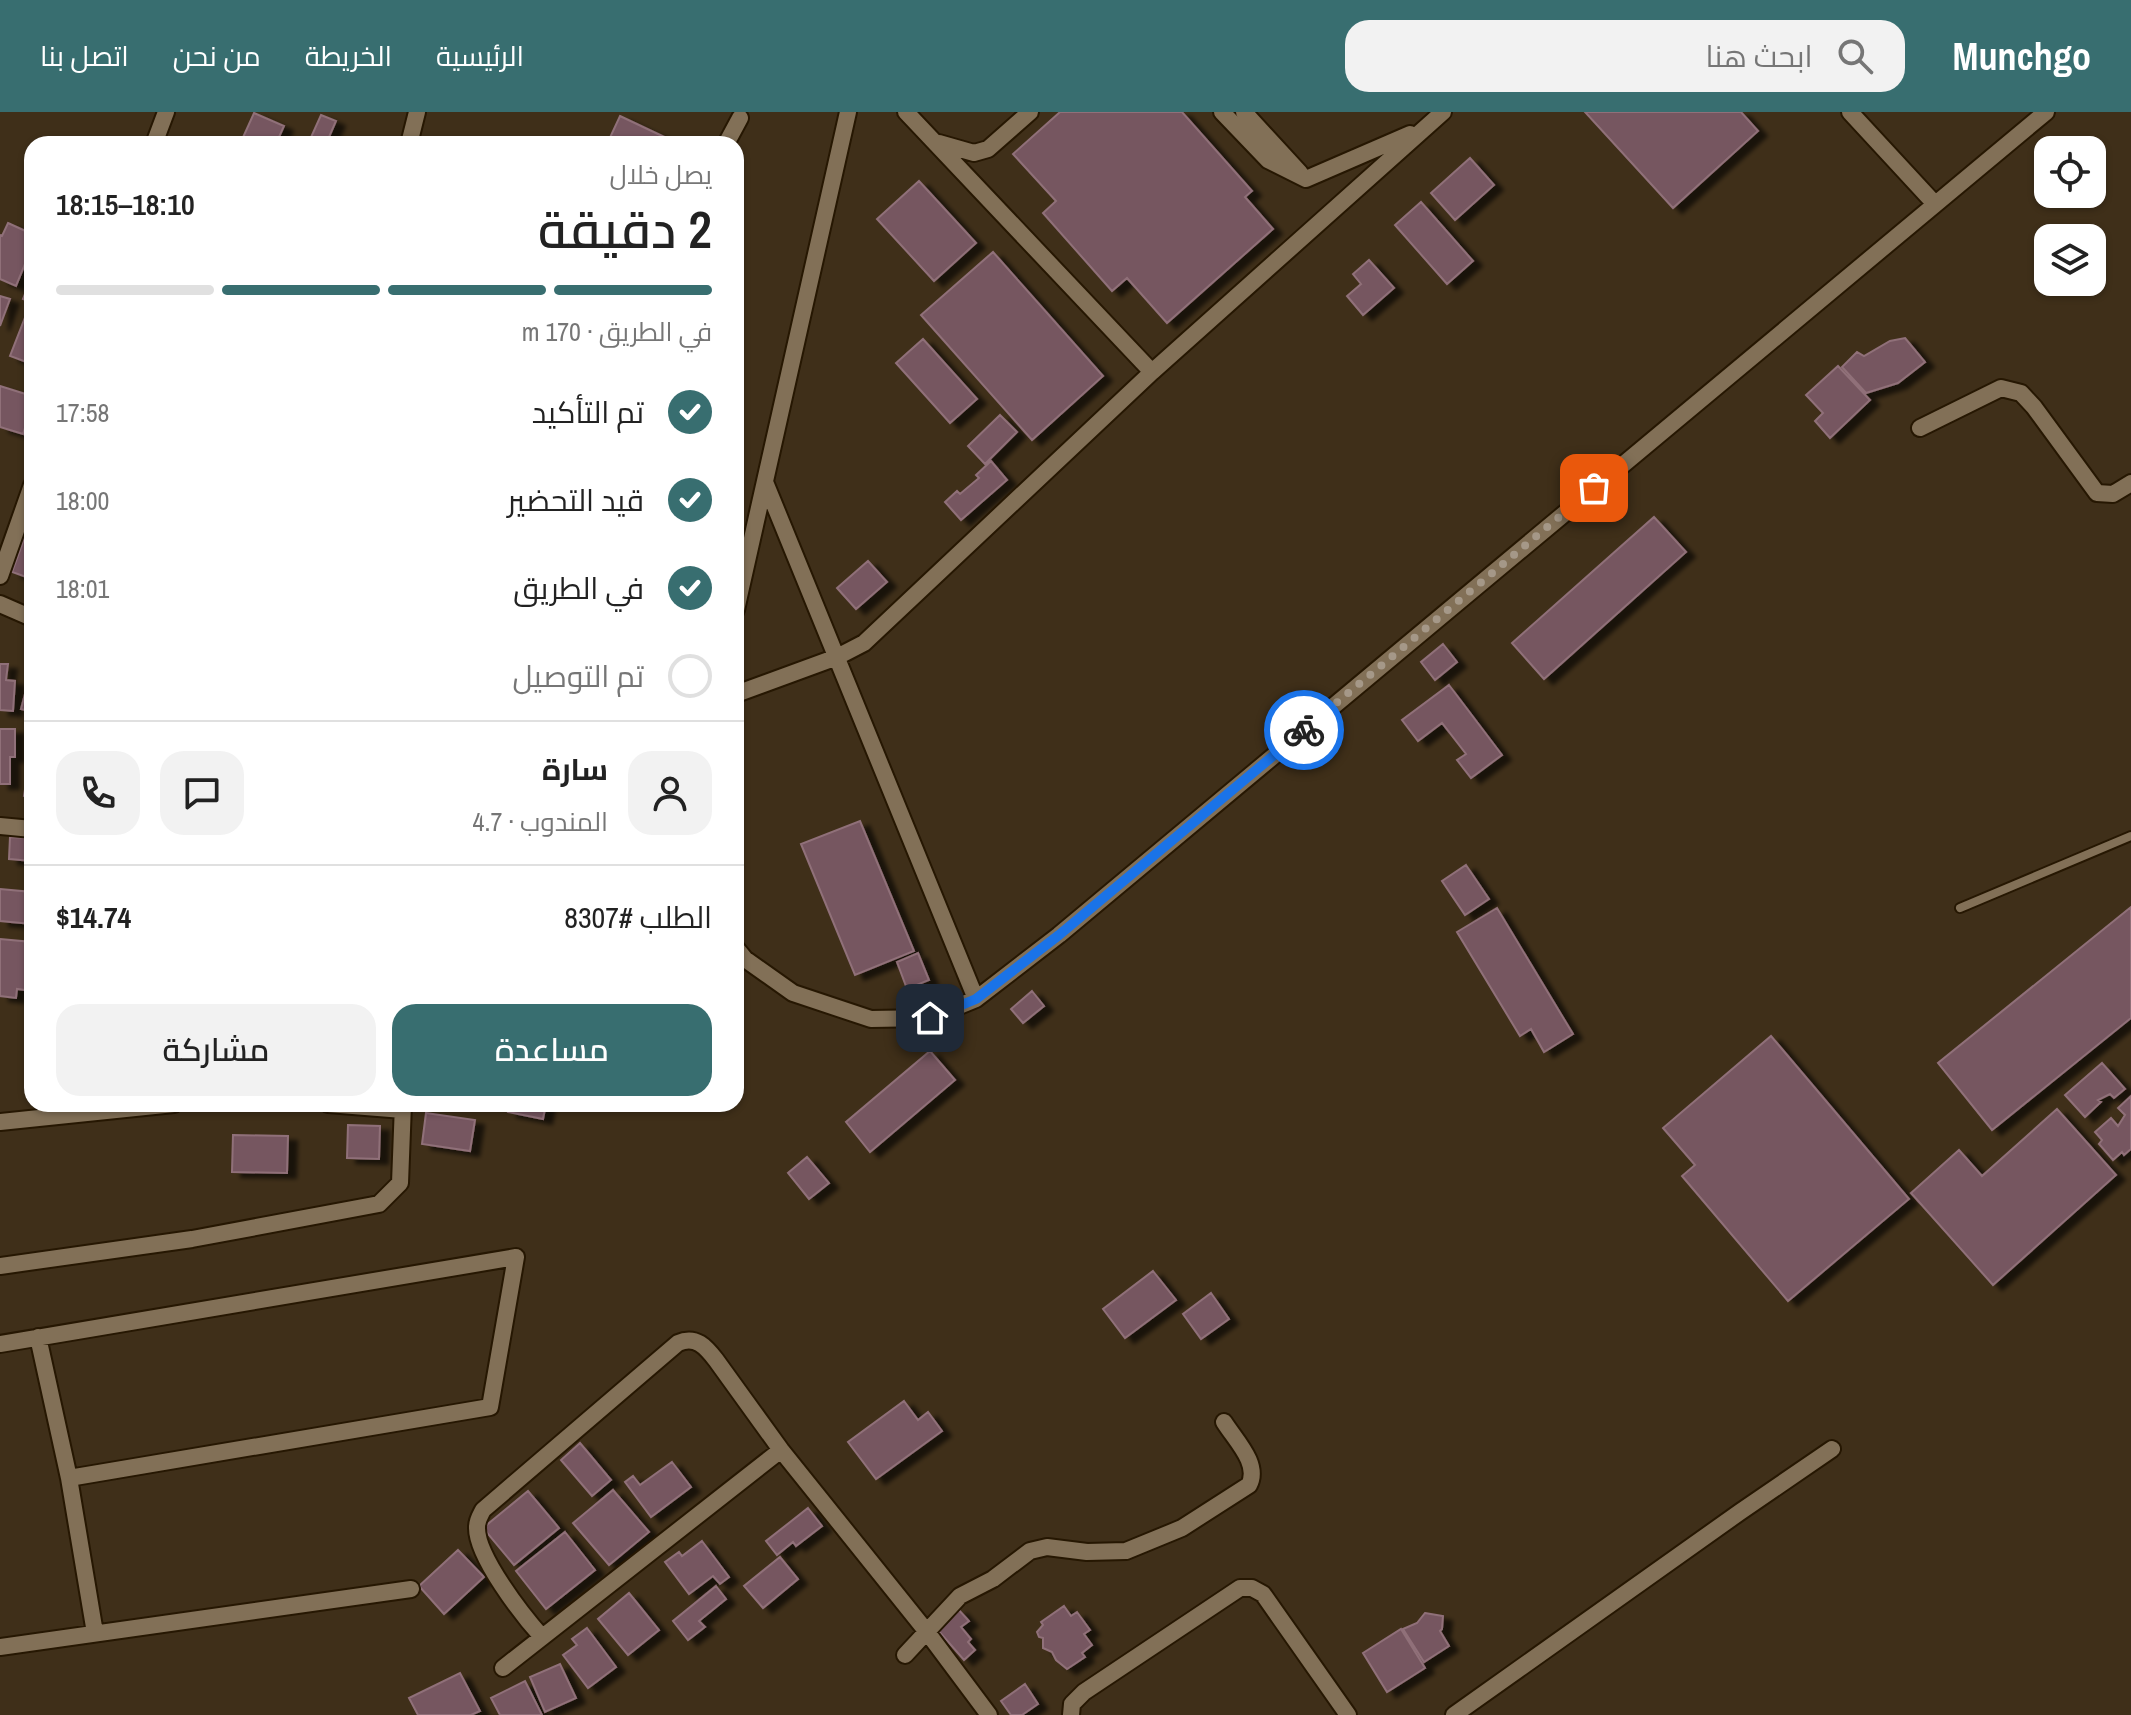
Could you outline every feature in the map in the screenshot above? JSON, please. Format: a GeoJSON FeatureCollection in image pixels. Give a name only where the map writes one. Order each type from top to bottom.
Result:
{"type":"FeatureCollection","features":[{"type":"Feature","properties":{"kind":"street"},"geometry":{"type":"LineString","coordinates":[[157,136],[166,112]]}},
{"type":"Feature","properties":{"kind":"street"},"geometry":{"type":"LineString","coordinates":[[411,136],[417,112]]}},
{"type":"Feature","properties":{"kind":"street"},"geometry":{"type":"LineString","coordinates":[[744,575],[848,112]]}},
{"type":"Feature","properties":{"kind":"street"},"geometry":{"type":"LineString","coordinates":[[906,112],[1152,372]]}},
{"type":"Feature","properties":{"kind":"street"},"geometry":{"type":"LineString","coordinates":[[933,141],[974,153],[988,149],[1030,112]]}},
{"type":"Feature","properties":{"kind":"street"},"geometry":{"type":"LineString","coordinates":[[1222,112],[1268,160],[1306,179]]}},
{"type":"Feature","properties":{"kind":"street"},"geometry":{"type":"LineString","coordinates":[[1244,112],[1306,179]]}},
{"type":"Feature","properties":{"kind":"street"},"geometry":{"type":"LineString","coordinates":[[744,691],[837,657],[864,643],[1152,372],[1443,112]]}},
{"type":"Feature","properties":{"kind":"street"},"geometry":{"type":"LineString","coordinates":[[1850,112],[1935,204]]}},
{"type":"Feature","properties":{"kind":"street"},"geometry":{"type":"LineString","coordinates":[[744,958],[793,993],[871,1019],[930,1018],[976,999],[1083,914],[2046,112]]}},
{"type":"Feature","properties":{"kind":"street"},"geometry":{"type":"LineString","coordinates":[[730,136],[740,118]]}},
{"type":"Feature","properties":{"kind":"street"},"geometry":{"type":"LineString","coordinates":[[1306,179],[1428,126]]}},
{"type":"Feature","properties":{"kind":"street"},"geometry":{"type":"LineString","coordinates":[[1920,428],[2001,388],[2021,393],[2097,493],[2113,494],[2131,483]]}},
{"type":"Feature","properties":{"kind":"street"},"geometry":{"type":"LineString","coordinates":[[765,482],[976,999]]}},
{"type":"Feature","properties":{"kind":"street"},"geometry":{"type":"LineString","coordinates":[[0,576],[24,508]]}},
{"type":"Feature","properties":{"kind":"street"},"geometry":{"type":"LineString","coordinates":[[0,604],[24,614]]}},
{"type":"Feature","properties":{"kind":"street"},"geometry":{"type":"LineString","coordinates":[[0,826],[24,828]]}},
{"type":"Feature","properties":{"kind":"street"},"geometry":{"type":"LineString","coordinates":[[0,1122],[97,1112]]}},
{"type":"Feature","properties":{"kind":"street"},"geometry":{"type":"LineString","coordinates":[[0,1266],[192,1239],[379,1204],[400,1183],[403,1112]]}},
{"type":"Feature","properties":{"kind":"street"},"geometry":{"type":"LineString","coordinates":[[0,1344],[516,1257],[490,1407],[69,1478]]}},
{"type":"Feature","properties":{"kind":"street"},"geometry":{"type":"LineString","coordinates":[[38,1337],[69,1478],[95,1633]]}},
{"type":"Feature","properties":{"kind":"street"},"geometry":{"type":"LineString","coordinates":[[542,1637],[508,1596],[476,1531],[478,1518],[483,1510],[678,1343],[686,1340],[705,1347],[781,1450],[927,1632],[989,1715]]}},
{"type":"Feature","properties":{"kind":"street"},"geometry":{"type":"LineString","coordinates":[[905,1655],[960,1596],[993,1579],[1030,1551],[1047,1547],[1087,1552],[1126,1551],[1182,1528],[1249,1485],[1254,1476],[1252,1467],[1224,1422]]}},
{"type":"Feature","properties":{"kind":"street"},"geometry":{"type":"LineString","coordinates":[[1454,1715],[1832,1449]]}},
{"type":"Feature","properties":{"kind":"street"},"geometry":{"type":"LineString","coordinates":[[503,1668],[781,1450]]}},
{"type":"Feature","properties":{"kind":"street"},"geometry":{"type":"LineString","coordinates":[[1071,1715],[1072,1704],[1084,1692],[1240,1588],[1252,1588],[1263,1594],[1348,1715]]}},
{"type":"Feature","properties":{"kind":"street"},"geometry":{"type":"LineString","coordinates":[[0,1647],[411,1589]]}},
{"type":"Feature","properties":{"kind":"lane"},"geometry":{"type":"LineString","coordinates":[[1960,908],[2131,836]]}},
{"type":"Feature","properties":{"kind":"building"},"geometry":{"type":"Polygon","coordinates":[[[1060,112],[1182,112],[1252,191],[1245,197],[1273,229],[1167,323],[1127,278],[1112,291],[1043,213],[1056,201],[1013,154],[1060,112]]]}},
{"type":"Feature","properties":{"kind":"building"},"geometry":{"type":"Polygon","coordinates":[[[1585,112],[1741,112],[1758,131],[1673,208],[1585,112]]]}},
{"type":"Feature","properties":{"kind":"building"},"geometry":{"type":"Polygon","coordinates":[[[254,113],[284,126],[279,136],[244,136],[254,113]]]}},
{"type":"Feature","properties":{"kind":"building"},"geometry":{"type":"Polygon","coordinates":[[[321,115],[336,121],[329,136],[312,136],[321,115]]]}},
{"type":"Feature","properties":{"kind":"building"},"geometry":{"type":"Polygon","coordinates":[[[620,116],[662,136],[611,136],[620,116]]]}},
{"type":"Feature","properties":{"kind":"building"},"geometry":{"type":"Polygon","coordinates":[[[1470,158],[1494,185],[1455,220],[1431,193],[1470,158]]]}},
{"type":"Feature","properties":{"kind":"building"},"geometry":{"type":"Polygon","coordinates":[[[919,181],[976,243],[934,281],[877,219],[919,181]]]}},
{"type":"Feature","properties":{"kind":"building"},"geometry":{"type":"Polygon","coordinates":[[[1421,202],[1473,261],[1447,284],[1395,225],[1421,202]]]}},
{"type":"Feature","properties":{"kind":"building"},"geometry":{"type":"Polygon","coordinates":[[[8,223],[24,230],[24,266],[16,286],[0,279],[2,236],[8,223]]]}},
{"type":"Feature","properties":{"kind":"building"},"geometry":{"type":"Polygon","coordinates":[[[993,252],[1103,376],[1032,440],[921,315],[993,252]]]}},
{"type":"Feature","properties":{"kind":"building"},"geometry":{"type":"Polygon","coordinates":[[[1369,260],[1394,288],[1363,315],[1347,296],[1361,284],[1353,274],[1369,260]]]}},
{"type":"Feature","properties":{"kind":"building"},"geometry":{"type":"Polygon","coordinates":[[[0,296],[10,299],[0,326],[0,296]]]}},
{"type":"Feature","properties":{"kind":"building"},"geometry":{"type":"Polygon","coordinates":[[[24,320],[24,361],[10,356],[24,320]]]}},
{"type":"Feature","properties":{"kind":"building"},"geometry":{"type":"Polygon","coordinates":[[[1905,338],[1925,362],[1898,383],[1866,393],[1842,367],[1857,352],[1864,356],[1890,341],[1905,338]]]}},
{"type":"Feature","properties":{"kind":"building"},"geometry":{"type":"Polygon","coordinates":[[[923,339],[977,399],[950,423],[896,363],[923,339]]]}},
{"type":"Feature","properties":{"kind":"building"},"geometry":{"type":"Polygon","coordinates":[[[1838,366],[1870,400],[1830,438],[1815,421],[1823,413],[1806,395],[1838,366]]]}},
{"type":"Feature","properties":{"kind":"building"},"geometry":{"type":"Polygon","coordinates":[[[0,386],[24,394],[23,434],[0,427],[0,386]]]}},
{"type":"Feature","properties":{"kind":"building"},"geometry":{"type":"Polygon","coordinates":[[[1000,415],[1017,432],[985,464],[968,446],[1000,415]]]}},
{"type":"Feature","properties":{"kind":"building"},"geometry":{"type":"Polygon","coordinates":[[[991,461],[1007,480],[961,520],[945,502],[979,478],[976,475],[991,461]]]}},
{"type":"Feature","properties":{"kind":"building"},"geometry":{"type":"Polygon","coordinates":[[[1654,517],[1686,552],[1544,679],[1512,643],[1654,517]]]}},
{"type":"Feature","properties":{"kind":"building"},"geometry":{"type":"Polygon","coordinates":[[[24,539],[24,576],[12,572],[24,539]]]}},
{"type":"Feature","properties":{"kind":"building"},"geometry":{"type":"Polygon","coordinates":[[[868,561],[887,582],[856,609],[837,588],[868,561]]]}},
{"type":"Feature","properties":{"kind":"building"},"geometry":{"type":"Polygon","coordinates":[[[1443,644],[1457,662],[1435,680],[1421,662],[1443,644]]]}},
{"type":"Feature","properties":{"kind":"building"},"geometry":{"type":"Polygon","coordinates":[[[0,664],[8,664],[6,680],[15,681],[13,711],[0,710],[0,664]]]}},
{"type":"Feature","properties":{"kind":"building"},"geometry":{"type":"Polygon","coordinates":[[[1449,685],[1502,755],[1471,778],[1457,760],[1466,754],[1442,723],[1418,741],[1402,720],[1449,685]]]}},
{"type":"Feature","properties":{"kind":"building"},"geometry":{"type":"Polygon","coordinates":[[[0,729],[15,729],[15,757],[10,757],[10,784],[0,784],[0,729]]]}},
{"type":"Feature","properties":{"kind":"building"},"geometry":{"type":"Polygon","coordinates":[[[860,821],[914,951],[855,975],[801,844],[860,821]]]}},
{"type":"Feature","properties":{"kind":"building"},"geometry":{"type":"Polygon","coordinates":[[[10,837],[24,838],[24,860],[9,859],[10,837]]]}},
{"type":"Feature","properties":{"kind":"building"},"geometry":{"type":"Polygon","coordinates":[[[1466,865],[1489,899],[1465,915],[1442,881],[1466,865]]]}},
{"type":"Feature","properties":{"kind":"building"},"geometry":{"type":"Polygon","coordinates":[[[0,889],[24,891],[24,923],[0,921],[0,889]]]}},
{"type":"Feature","properties":{"kind":"building"},"geometry":{"type":"Polygon","coordinates":[[[2131,907],[2131,1018],[1992,1130],[1938,1063],[2131,907]]]}},
{"type":"Feature","properties":{"kind":"building"},"geometry":{"type":"Polygon","coordinates":[[[1497,908],[1573,1034],[1544,1052],[1531,1029],[1520,1036],[1457,932],[1497,908]]]}},
{"type":"Feature","properties":{"kind":"building"},"geometry":{"type":"Polygon","coordinates":[[[0,939],[24,941],[24,990],[17,989],[16,998],[0,996],[0,939]]]}},
{"type":"Feature","properties":{"kind":"building"},"geometry":{"type":"Polygon","coordinates":[[[918,953],[929,980],[907,989],[897,962],[918,953]]]}},
{"type":"Feature","properties":{"kind":"building"},"geometry":{"type":"Polygon","coordinates":[[[1032,991],[1044,1006],[1023,1023],[1011,1009],[1032,991]]]}},
{"type":"Feature","properties":{"kind":"building"},"geometry":{"type":"Polygon","coordinates":[[[1771,1036],[1909,1199],[1788,1301],[1682,1176],[1695,1165],[1663,1128],[1771,1036]]]}},
{"type":"Feature","properties":{"kind":"building"},"geometry":{"type":"Polygon","coordinates":[[[930,1051],[955,1080],[870,1152],[846,1122],[930,1051]]]}},
{"type":"Feature","properties":{"kind":"building"},"geometry":{"type":"Polygon","coordinates":[[[2102,1063],[2125,1089],[2114,1098],[2110,1094],[2098,1100],[2101,1102],[2085,1117],[2065,1095],[2102,1063]]]}},
{"type":"Feature","properties":{"kind":"building"},"geometry":{"type":"Polygon","coordinates":[[[2131,1096],[2131,1149],[2113,1160],[2099,1144],[2102,1140],[2095,1132],[2111,1118],[2118,1126],[2125,1115],[2118,1108],[2131,1096]]]}},
{"type":"Feature","properties":{"kind":"building"},"geometry":{"type":"Polygon","coordinates":[[[2057,1109],[2116,1175],[1993,1285],[1911,1193],[1959,1150],[1982,1176],[2057,1109]]]}},
{"type":"Feature","properties":{"kind":"building"},"geometry":{"type":"Polygon","coordinates":[[[508,1112],[544,1112],[543,1119],[508,1112]]]}},
{"type":"Feature","properties":{"kind":"building"},"geometry":{"type":"Polygon","coordinates":[[[426,1113],[475,1120],[470,1151],[422,1144],[426,1113]]]}},
{"type":"Feature","properties":{"kind":"building"},"geometry":{"type":"Polygon","coordinates":[[[348,1125],[380,1126],[379,1159],[347,1158],[348,1125]]]}},
{"type":"Feature","properties":{"kind":"building"},"geometry":{"type":"Polygon","coordinates":[[[233,1135],[288,1136],[287,1173],[232,1172],[233,1135]]]}},
{"type":"Feature","properties":{"kind":"building"},"geometry":{"type":"Polygon","coordinates":[[[807,1157],[829,1183],[809,1199],[788,1173],[807,1157]]]}},
{"type":"Feature","properties":{"kind":"building"},"geometry":{"type":"Polygon","coordinates":[[[1153,1271],[1176,1300],[1125,1338],[1103,1309],[1153,1271]]]}},
{"type":"Feature","properties":{"kind":"building"},"geometry":{"type":"Polygon","coordinates":[[[1211,1293],[1229,1319],[1201,1339],[1183,1314],[1211,1293]]]}},
{"type":"Feature","properties":{"kind":"building"},"geometry":{"type":"Polygon","coordinates":[[[904,1401],[918,1420],[928,1412],[942,1431],[876,1479],[848,1442],[904,1401]]]}},
{"type":"Feature","properties":{"kind":"building"},"geometry":{"type":"Polygon","coordinates":[[[580,1443],[611,1480],[592,1496],[561,1460],[580,1443]]]}},
{"type":"Feature","properties":{"kind":"building"},"geometry":{"type":"Polygon","coordinates":[[[672,1462],[691,1487],[651,1517],[625,1482],[633,1476],[640,1485],[672,1462]]]}},
{"type":"Feature","properties":{"kind":"building"},"geometry":{"type":"Polygon","coordinates":[[[613,1490],[649,1532],[609,1565],[573,1523],[613,1490]]]}},
{"type":"Feature","properties":{"kind":"building"},"geometry":{"type":"Polygon","coordinates":[[[528,1491],[559,1528],[514,1565],[483,1528],[528,1491]]]}},
{"type":"Feature","properties":{"kind":"building"},"geometry":{"type":"Polygon","coordinates":[[[808,1508],[822,1526],[796,1546],[793,1542],[777,1555],[766,1541],[808,1508]]]}},
{"type":"Feature","properties":{"kind":"building"},"geometry":{"type":"Polygon","coordinates":[[[565,1532],[595,1570],[546,1609],[516,1571],[565,1532]]]}},
{"type":"Feature","properties":{"kind":"building"},"geometry":{"type":"Polygon","coordinates":[[[702,1541],[729,1577],[720,1584],[713,1576],[689,1594],[665,1562],[679,1552],[682,1556],[702,1541]]]}},
{"type":"Feature","properties":{"kind":"building"},"geometry":{"type":"Polygon","coordinates":[[[458,1550],[484,1577],[444,1614],[419,1586],[458,1550]]]}},
{"type":"Feature","properties":{"kind":"building"},"geometry":{"type":"Polygon","coordinates":[[[780,1557],[798,1579],[763,1608],[744,1586],[780,1557]]]}},
{"type":"Feature","properties":{"kind":"building"},"geometry":{"type":"Polygon","coordinates":[[[716,1586],[726,1599],[699,1621],[705,1627],[688,1640],[673,1621],[716,1586]]]}},
{"type":"Feature","properties":{"kind":"building"},"geometry":{"type":"Polygon","coordinates":[[[629,1593],[659,1630],[628,1655],[598,1619],[629,1593]]]}},
{"type":"Feature","properties":{"kind":"building"},"geometry":{"type":"Polygon","coordinates":[[[1064,1606],[1071,1616],[1077,1612],[1090,1630],[1084,1634],[1092,1645],[1082,1653],[1085,1657],[1067,1669],[1052,1652],[1043,1648],[1043,1638],[1037,1632],[1043,1625],[1041,1622],[1064,1606]]]}},
{"type":"Feature","properties":{"kind":"building"},"geometry":{"type":"Polygon","coordinates":[[[958,1609],[969,1621],[961,1627],[975,1650],[964,1660],[936,1628],[958,1609]]]}},
{"type":"Feature","properties":{"kind":"building"},"geometry":{"type":"Polygon","coordinates":[[[1425,1613],[1443,1616],[1440,1631],[1449,1646],[1424,1662],[1403,1629],[1417,1623],[1425,1613]]]}},
{"type":"Feature","properties":{"kind":"building"},"geometry":{"type":"Polygon","coordinates":[[[587,1628],[616,1667],[588,1688],[563,1655],[577,1645],[572,1639],[587,1628]]]}},
{"type":"Feature","properties":{"kind":"building"},"geometry":{"type":"Polygon","coordinates":[[[1401,1629],[1425,1668],[1387,1692],[1363,1653],[1401,1629]]]}},
{"type":"Feature","properties":{"kind":"building"},"geometry":{"type":"Polygon","coordinates":[[[560,1664],[576,1698],[545,1712],[530,1677],[560,1664]]]}},
{"type":"Feature","properties":{"kind":"building"},"geometry":{"type":"Polygon","coordinates":[[[460,1673],[480,1711],[471,1715],[418,1715],[409,1698],[460,1673]]]}},
{"type":"Feature","properties":{"kind":"building"},"geometry":{"type":"Polygon","coordinates":[[[525,1681],[542,1715],[500,1715],[491,1698],[525,1681]]]}},
{"type":"Feature","properties":{"kind":"building"},"geometry":{"type":"Polygon","coordinates":[[[1025,1684],[1038,1704],[1022,1715],[1011,1715],[1001,1701],[1025,1684]]]}},
{"type":"Feature","properties":{"kind":"way so far"},"geometry":{"type":"LineString","coordinates":[[1304,730],[1594,488]]}},
{"type":"Feature","properties":{"kind":"route"},"geometry":{"type":"LineString","coordinates":[[930,1018],[976,999],[1059,935],[1304,730]]}}]}
